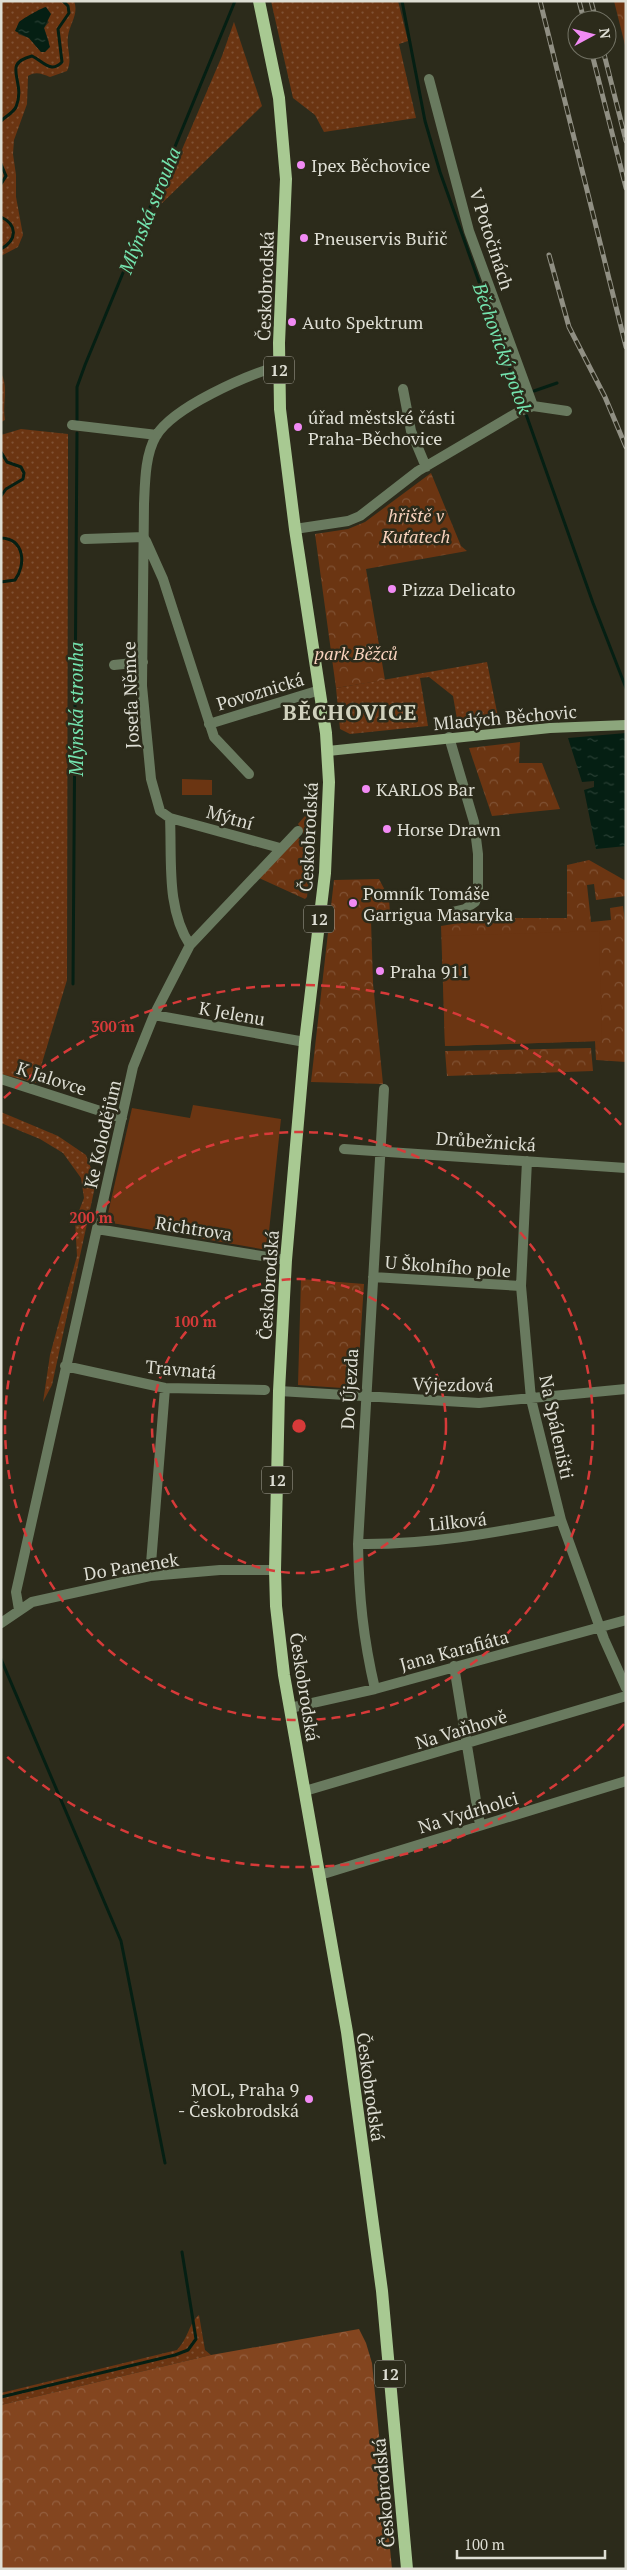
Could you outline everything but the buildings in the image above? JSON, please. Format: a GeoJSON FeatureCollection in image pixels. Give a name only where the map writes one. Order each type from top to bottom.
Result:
{"type":"FeatureCollection","features":[{"type":"Feature","properties":{"kind":"main road","name":"Českobrodská"},"geometry":{"type":"LineString","coordinates":[[259,2],[279,98],[286,179],[279,366],[280,409],[295,529],[328,751],[329,796],[325,873],[305,1042],[286,1260],[275,1570],[279,1639],[347,2032],[382,2291],[407,2569]]}},
{"type":"Feature","properties":{"kind":"street","name":"V Potočinách"},"geometry":{"type":"LineString","coordinates":[[429,79],[470,230],[527,408]]}},
{"type":"Feature","properties":{"kind":"street"},"geometry":{"type":"LineString","coordinates":[[72,425],[157,435],[197,400],[279,366]]}},
{"type":"Feature","properties":{"kind":"street"},"geometry":{"type":"LineString","coordinates":[[403,390],[411,431],[426,467]]}},
{"type":"Feature","properties":{"kind":"street"},"geometry":{"type":"LineString","coordinates":[[295,529],[348,521],[360,516],[426,467],[527,408],[567,411]]}},
{"type":"Feature","properties":{"kind":"street","name":"Josefa Němce"},"geometry":{"type":"LineString","coordinates":[[157,435],[146,475],[143,695],[151,779],[160,811],[170,818]]}},
{"type":"Feature","properties":{"kind":"street"},"geometry":{"type":"LineString","coordinates":[[85,540],[144,537],[163,579],[214,737],[249,774]]}},
{"type":"Feature","properties":{"kind":"street"},"geometry":{"type":"LineString","coordinates":[[114,665],[143,662]]}},
{"type":"Feature","properties":{"kind":"street","name":"Povoznická"},"geometry":{"type":"LineString","coordinates":[[209,724],[320,690]]}},
{"type":"Feature","properties":{"kind":"street","name":"Mladých Běchovic"},"geometry":{"type":"LineString","coordinates":[[328,751],[449,738],[626,725]]}},
{"type":"Feature","properties":{"kind":"street"},"geometry":{"type":"LineString","coordinates":[[449,738],[474,822],[478,854],[478,893],[475,902],[465,909],[452,912]]}},
{"type":"Feature","properties":{"kind":"street"},"geometry":{"type":"LineString","coordinates":[[170,818],[175,912],[181,932],[190,945]]}},
{"type":"Feature","properties":{"kind":"street","name":"Mýtní"},"geometry":{"type":"LineString","coordinates":[[170,818],[280,848]]}},
{"type":"Feature","properties":{"kind":"street","name":"Ke Kolodějům"},"geometry":{"type":"LineString","coordinates":[[19,1610],[16,1592],[133,1067],[154,1015],[190,945],[298,831]]}},
{"type":"Feature","properties":{"kind":"street","name":"K Jelenu"},"geometry":{"type":"LineString","coordinates":[[154,1015],[305,1042]]}},
{"type":"Feature","properties":{"kind":"street","name":"K Jalovce"},"geometry":{"type":"LineString","coordinates":[[1,1079],[122,1118]]}},
{"type":"Feature","properties":{"kind":"street","name":"Do Újezda"},"geometry":{"type":"LineString","coordinates":[[374,1688],[365,1646],[359,1600],[358,1544],[384,1089]]}},
{"type":"Feature","properties":{"kind":"street","name":"Drůbežnická"},"geometry":{"type":"LineString","coordinates":[[344,1149],[626,1168]]}},
{"type":"Feature","properties":{"kind":"street","name":"Na Spáleništi"},"geometry":{"type":"LineString","coordinates":[[527,1160],[521,1286],[530,1399],[561,1520],[599,1627],[626,1688]]}},
{"type":"Feature","properties":{"kind":"street","name":"Richtrova"},"geometry":{"type":"LineString","coordinates":[[97,1229],[286,1260]]}},
{"type":"Feature","properties":{"kind":"street","name":"U Školního pole"},"geometry":{"type":"LineString","coordinates":[[373,1277],[521,1286]]}},
{"type":"Feature","properties":{"kind":"street","name":"Travnatá"},"geometry":{"type":"LineString","coordinates":[[65,1366],[165,1388],[265,1390]]}},
{"type":"Feature","properties":{"kind":"street"},"geometry":{"type":"LineString","coordinates":[[150,1576],[165,1388]]}},
{"type":"Feature","properties":{"kind":"street","name":"Výjezdová"},"geometry":{"type":"LineString","coordinates":[[280,1391],[479,1402],[530,1399],[626,1388]]}},
{"type":"Feature","properties":{"kind":"street","name":"Lilková"},"geometry":{"type":"LineString","coordinates":[[358,1544],[402,1543],[488,1535],[561,1520]]}},
{"type":"Feature","properties":{"kind":"street","name":"Do Panenek"},"geometry":{"type":"LineString","coordinates":[[1,1623],[32,1602],[150,1576],[220,1570],[275,1570]]}},
{"type":"Feature","properties":{"kind":"street","name":"Jana Karafiáta"},"geometry":{"type":"LineString","coordinates":[[290,1708],[374,1688],[626,1620]]}},
{"type":"Feature","properties":{"kind":"street"},"geometry":{"type":"LineString","coordinates":[[454,1666],[480,1826]]}},
{"type":"Feature","properties":{"kind":"street","name":"Na Vaňhově"},"geometry":{"type":"LineString","coordinates":[[305,1791],[626,1696]]}},
{"type":"Feature","properties":{"kind":"street","name":"Na Vydrholci"},"geometry":{"type":"LineString","coordinates":[[320,1875],[626,1781]]}},
{"type":"Feature","properties":{"kind":"green space"},"geometry":{"type":"Polygon","coordinates":[[[1,1],[74,1],[75,14],[68,36],[69,66],[67,71],[50,77],[36,73],[28,76],[27,104],[14,140],[13,154],[16,175],[16,197],[23,235],[18,247],[1,256],[1,1]],[[35,12],[25,18],[18,34],[29,38],[41,52],[45,52],[49,42],[44,28],[49,22],[35,12]]]}},
{"type":"Feature","properties":{"kind":"green space"},"geometry":{"type":"Polygon","coordinates":[[[271,1],[398,1],[408,41],[399,44],[416,118],[324,132],[315,115],[293,98],[271,1]]]}},
{"type":"Feature","properties":{"kind":"green space"},"geometry":{"type":"Polygon","coordinates":[[[614,1],[626,1],[626,49],[617,10],[614,1]]]}},
{"type":"Feature","properties":{"kind":"green space"},"geometry":{"type":"Polygon","coordinates":[[[234,22],[262,106],[157,208],[222,56],[234,22]]]}},
{"type":"Feature","properties":{"kind":"green space"},"geometry":{"type":"Polygon","coordinates":[[[1,373],[5,384],[5,420],[1,422],[1,373]]]}},
{"type":"Feature","properties":{"kind":"green space"},"geometry":{"type":"Polygon","coordinates":[[[21,429],[68,434],[67,980],[36,1083],[1,1074],[1,435],[21,429]]]}},
{"type":"Feature","properties":{"kind":"green space"},"geometry":{"type":"Polygon","coordinates":[[[431,473],[461,546],[467,551],[366,569],[385,680],[336,688],[315,534],[348,529],[365,522],[431,473]]]}},
{"type":"Feature","properties":{"kind":"green space","name":"hřiště v Kuťatech"},"geometry":{"type":"Polygon","coordinates":[[[438,516],[441,531],[412,537],[409,522],[438,516]]]}},
{"type":"Feature","properties":{"kind":"green space"},"geometry":{"type":"Polygon","coordinates":[[[487,662],[499,722],[458,725],[453,696],[429,677],[420,678],[428,726],[350,734],[340,729],[336,688],[487,662]]]}},
{"type":"Feature","properties":{"kind":"green space"},"geometry":{"type":"Polygon","coordinates":[[[520,742],[519,763],[542,763],[560,809],[492,816],[469,748],[520,742]]]}},
{"type":"Feature","properties":{"kind":"green space"},"geometry":{"type":"Polygon","coordinates":[[[182,779],[212,780],[212,795],[182,795],[182,779]]]}},
{"type":"Feature","properties":{"kind":"green space"},"geometry":{"type":"Polygon","coordinates":[[[312,808],[313,840],[304,834],[298,824],[312,808]]]}},
{"type":"Feature","properties":{"kind":"green space"},"geometry":{"type":"Polygon","coordinates":[[[297,837],[312,848],[307,897],[305,899],[259,878],[297,837]]]}},
{"type":"Feature","properties":{"kind":"green space"},"geometry":{"type":"Polygon","coordinates":[[[589,860],[626,881],[626,896],[596,900],[594,884],[587,885],[591,922],[611,920],[610,908],[623,906],[626,929],[626,1062],[596,1060],[595,1041],[445,1046],[441,926],[489,918],[567,918],[567,865],[589,860]]]}},
{"type":"Feature","properties":{"kind":"green space"},"geometry":{"type":"Polygon","coordinates":[[[379,879],[389,898],[390,914],[371,920],[373,983],[383,1084],[311,1082],[334,880],[379,879]]]}},
{"type":"Feature","properties":{"kind":"green space"},"geometry":{"type":"Polygon","coordinates":[[[599,931],[602,1041],[445,1046],[442,936],[599,931]]]}},
{"type":"Feature","properties":{"kind":"green space"},"geometry":{"type":"Polygon","coordinates":[[[591,1048],[593,1071],[447,1076],[445,1051],[591,1048]]]}},
{"type":"Feature","properties":{"kind":"green space"},"geometry":{"type":"Polygon","coordinates":[[[193,1105],[281,1119],[267,1250],[106,1222],[132,1108],[190,1118],[193,1105]]]}},
{"type":"Feature","properties":{"kind":"green space"},"geometry":{"type":"Polygon","coordinates":[[[1,1112],[58,1136],[86,1155],[96,1182],[52,1385],[43,1402],[50,1355],[77,1256],[75,1221],[84,1198],[81,1178],[63,1153],[40,1139],[1,1123],[1,1112]]]}},
{"type":"Feature","properties":{"kind":"green space"},"geometry":{"type":"Polygon","coordinates":[[[301,1279],[364,1284],[357,1389],[298,1385],[301,1279]]]}},
{"type":"Feature","properties":{"kind":"green space"},"geometry":{"type":"Polygon","coordinates":[[[199,2315],[205,2350],[211,2355],[1,2405],[1,2393],[177,2350],[199,2315]]]}},
{"type":"Feature","properties":{"kind":"green space"},"geometry":{"type":"Polygon","coordinates":[[[359,2329],[366,2343],[372,2363],[392,2569],[1,2569],[1,2405],[211,2355],[359,2329]]]}},
{"type":"Feature","properties":{"kind":"water"},"geometry":{"type":"Polygon","coordinates":[[[46,7],[51,14],[44,28],[50,47],[45,52],[41,52],[29,38],[15,31],[19,22],[32,13],[46,7]]]}},
{"type":"Feature","properties":{"kind":"water"},"geometry":{"type":"Polygon","coordinates":[[[626,733],[626,846],[596,849],[584,790],[594,787],[594,781],[582,782],[568,738],[626,733]]]}},
{"type":"Feature","properties":{"kind":"waterway"},"geometry":{"type":"LineString","coordinates":[[1,121],[16,107],[19,98],[16,69],[23,59],[32,56],[51,67],[62,62],[58,29],[69,13],[68,6],[63,1]]}},
{"type":"Feature","properties":{"kind":"waterway","name":"Mlýnská strouha"},"geometry":{"type":"LineString","coordinates":[[77,423],[77,387],[85,365],[235,1]]}},
{"type":"Feature","properties":{"kind":"waterway","name":"Běchovický potok"},"geometry":{"type":"LineString","coordinates":[[402,1],[425,121],[440,172],[593,603],[626,688]]}},
{"type":"Feature","properties":{"kind":"waterway"},"geometry":{"type":"LineString","coordinates":[[1,164],[6,176],[1,184]]}},
{"type":"Feature","properties":{"kind":"waterway"},"geometry":{"type":"LineString","coordinates":[[1,217],[7,220],[13,228],[13,237],[1,249]]}},
{"type":"Feature","properties":{"kind":"waterway"},"geometry":{"type":"LineString","coordinates":[[534,391],[557,383]]}},
{"type":"Feature","properties":{"kind":"waterway","name":"Mlýnská strouha"},"geometry":{"type":"LineString","coordinates":[[73,984],[77,433]]}},
{"type":"Feature","properties":{"kind":"waterway"},"geometry":{"type":"LineString","coordinates":[[1,452],[7,462],[21,467],[24,473],[23,479],[6,489],[1,496]]}},
{"type":"Feature","properties":{"kind":"waterway"},"geometry":{"type":"LineString","coordinates":[[1,538],[9,539],[15,543],[19,548],[22,560],[19,574],[15,580],[1,582]]}},
{"type":"Feature","properties":{"kind":"waterway"},"geometry":{"type":"LineString","coordinates":[[1,1659],[121,1941],[165,2163]]}},
{"type":"Feature","properties":{"kind":"waterway"},"geometry":{"type":"LineString","coordinates":[[1,2397],[175,2355],[188,2350],[196,2339],[182,2252]]}},
{"type":"Feature","properties":{"kind":"railway"},"geometry":{"type":"LineString","coordinates":[[540,1],[626,347]]}},
{"type":"Feature","properties":{"kind":"railway"},"geometry":{"type":"LineString","coordinates":[[579,1],[581,10]]}},
{"type":"Feature","properties":{"kind":"railway"},"geometry":{"type":"LineString","coordinates":[[591,1],[593,10]]}},
{"type":"Feature","properties":{"kind":"railway"},"geometry":{"type":"LineString","coordinates":[[594,60],[626,188]]}},
{"type":"Feature","properties":{"kind":"railway"},"geometry":{"type":"LineString","coordinates":[[606,60],[626,141]]}},
{"type":"Feature","properties":{"kind":"railway"},"geometry":{"type":"LineString","coordinates":[[549,255],[569,327],[605,397],[626,447]]}},
{"type":"Feature","properties":{"kind":"place","name":"Ipex Běchovice"},"geometry":{"type":"Point","coordinates":[301,165]}},
{"type":"Feature","properties":{"kind":"place","name":"Pneuservis Buřič"},"geometry":{"type":"Point","coordinates":[304,238]}},
{"type":"Feature","properties":{"kind":"place","name":"Auto Spektrum"},"geometry":{"type":"Point","coordinates":[292,322]}},
{"type":"Feature","properties":{"kind":"place","name":"úřad městské části Praha-Běchovice"},"geometry":{"type":"Point","coordinates":[298,427]}},
{"type":"Feature","properties":{"kind":"place","name":"Pizza Delicato"},"geometry":{"type":"Point","coordinates":[392,589]}},
{"type":"Feature","properties":{"kind":"place","name":"KARLOS Bar"},"geometry":{"type":"Point","coordinates":[366,789]}},
{"type":"Feature","properties":{"kind":"place","name":"Horse Drawn"},"geometry":{"type":"Point","coordinates":[387,829]}},
{"type":"Feature","properties":{"kind":"place","name":"Pomník Tomáše Garrigua Masaryka"},"geometry":{"type":"Point","coordinates":[353,903]}},
{"type":"Feature","properties":{"kind":"place","name":"Praha 911"},"geometry":{"type":"Point","coordinates":[380,971]}},
{"type":"Feature","properties":{"kind":"place","name":"MOL, Praha 9 - Českobrodská"},"geometry":{"type":"Point","coordinates":[309,2099]}},
{"type":"Feature","properties":{"kind":"district","name":"BĚCHOVICE"},"geometry":{"type":"Point","coordinates":[350,711]}},
{"type":"Feature","properties":{"kind":"park label","name":"park Běžců"},"geometry":{"type":"Point","coordinates":[356,653]}}]}
